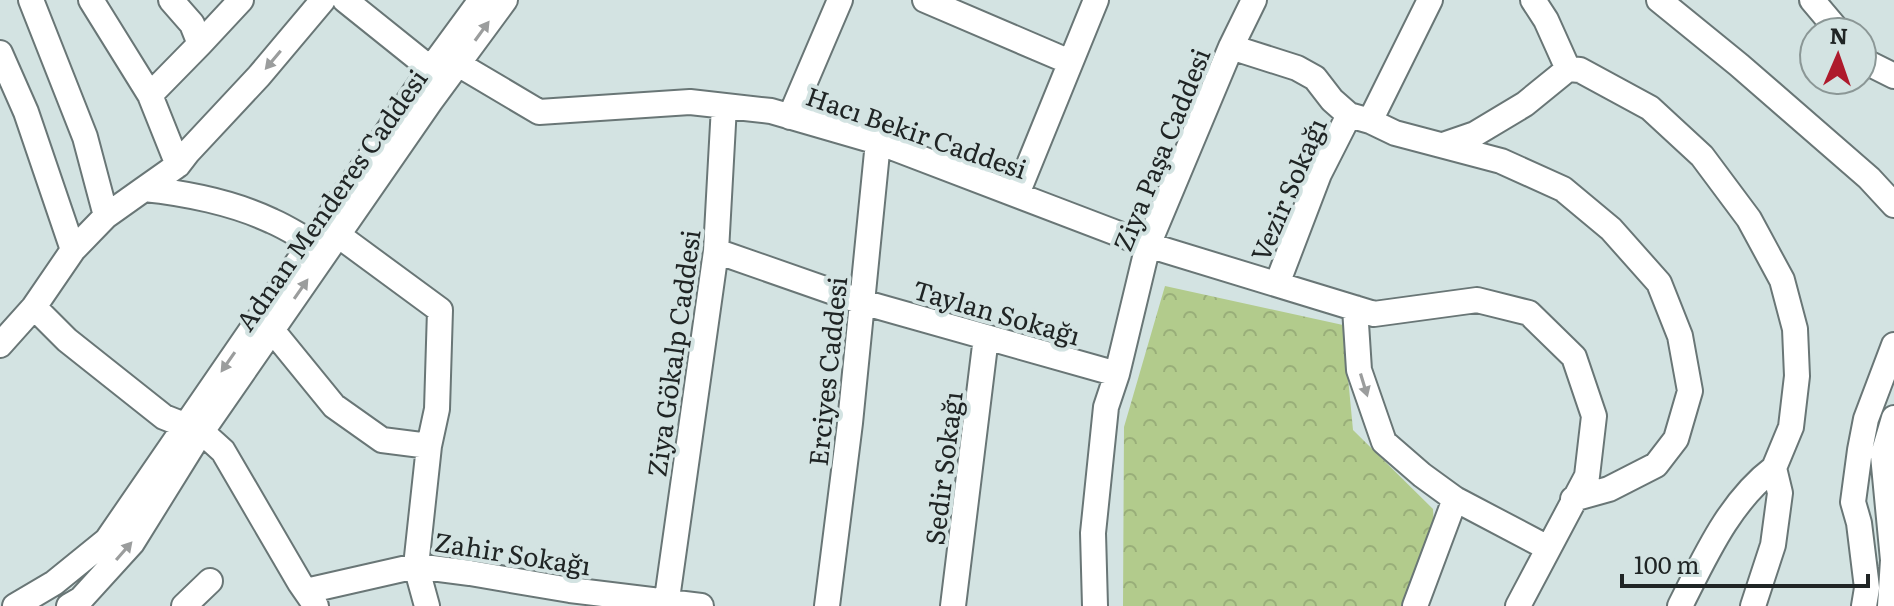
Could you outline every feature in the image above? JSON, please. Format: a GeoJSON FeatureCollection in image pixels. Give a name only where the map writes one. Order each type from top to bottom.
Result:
{"type":"FeatureCollection","features":[{"type":"Feature","properties":{"kind":"street"},"geometry":{"type":"LineString","coordinates":[[31,0],[85,137],[106,216]]}},
{"type":"Feature","properties":{"kind":"street"},"geometry":{"type":"LineString","coordinates":[[91,0],[150,95],[178,165]]}},
{"type":"Feature","properties":{"kind":"street"},"geometry":{"type":"LineString","coordinates":[[171,0],[196,34]]}},
{"type":"Feature","properties":{"kind":"street"},"geometry":{"type":"LineString","coordinates":[[196,34],[202,0]]}},
{"type":"Feature","properties":{"kind":"street"},"geometry":{"type":"LineString","coordinates":[[150,95],[196,34],[241,0]]}},
{"type":"Feature","properties":{"kind":"street"},"geometry":{"type":"LineString","coordinates":[[0,345],[34,307],[73,250],[106,216],[178,165],[323,0]]}},
{"type":"Feature","properties":{"kind":"street"},"geometry":{"type":"LineString","coordinates":[[345,0],[431,69]]}},
{"type":"Feature","properties":{"kind":"street","name":"Adnan Menderes Caddesi"},"geometry":{"type":"LineString","coordinates":[[69,606],[81,599],[132,543],[193,428],[311,242],[481,0]]}},
{"type":"Feature","properties":{"kind":"street","name":"Adnan Menderes Caddesi"},"geometry":{"type":"LineString","coordinates":[[15,606],[54,583],[107,540],[272,330],[505,0]]}},
{"type":"Feature","properties":{"kind":"street"},"geometry":{"type":"LineString","coordinates":[[790,117],[840,0]]}},
{"type":"Feature","properties":{"kind":"street"},"geometry":{"type":"LineString","coordinates":[[925,0],[976,10],[1070,62]]}},
{"type":"Feature","properties":{"kind":"street"},"geometry":{"type":"LineString","coordinates":[[1017,194],[1096,0]]}},
{"type":"Feature","properties":{"kind":"street","name":"Ziya Paşa Caddesi"},"geometry":{"type":"LineString","coordinates":[[1095,606],[1093,533],[1106,407],[1148,245],[1231,47],[1254,0]]}},
{"type":"Feature","properties":{"kind":"street","name":"Vezir Sokağı"},"geometry":{"type":"LineString","coordinates":[[1277,284],[1319,174],[1360,118],[1430,0]]}},
{"type":"Feature","properties":{"kind":"street"},"geometry":{"type":"LineString","coordinates":[[1533,0],[1546,20],[1568,69]]}},
{"type":"Feature","properties":{"kind":"street"},"geometry":{"type":"LineString","coordinates":[[1659,0],[1869,178],[1894,205]]}},
{"type":"Feature","properties":{"kind":"street"},"geometry":{"type":"LineString","coordinates":[[1231,47],[1297,68],[1315,78],[1332,100],[1360,118],[1395,133],[1501,161],[1563,189],[1611,229],[1659,283],[1680,336],[1690,391],[1676,439],[1656,465],[1609,489],[1573,499]]}},
{"type":"Feature","properties":{"kind":"street"},"geometry":{"type":"LineString","coordinates":[[0,53],[26,112],[73,250]]}},
{"type":"Feature","properties":{"kind":"street","name":"Hacı Bekir Caddesi"},"geometry":{"type":"LineString","coordinates":[[458,64],[539,112],[690,102],[771,111],[878,142],[1148,245],[1374,314],[1477,300],[1529,313],[1574,357],[1594,416],[1587,476],[1518,606]]}},
{"type":"Feature","properties":{"kind":"street"},"geometry":{"type":"LineString","coordinates":[[1443,145],[1475,134],[1525,104],[1568,69],[1580,70],[1650,108],[1702,156],[1749,219],[1782,280],[1795,329],[1797,376],[1791,427],[1774,468],[1758,480],[1738,504],[1707,553],[1680,606]]}},
{"type":"Feature","properties":{"kind":"street","name":"Ziya Gökalp Caddesi"},"geometry":{"type":"LineString","coordinates":[[666,604],[716,251],[724,106]]}},
{"type":"Feature","properties":{"kind":"street","name":"Erciyes Caddesi"},"geometry":{"type":"LineString","coordinates":[[827,606],[850,423],[878,142]]}},
{"type":"Feature","properties":{"kind":"street"},"geometry":{"type":"LineString","coordinates":[[144,189],[179,192],[225,204],[270,220],[311,242]]}},
{"type":"Feature","properties":{"kind":"street"},"geometry":{"type":"LineString","coordinates":[[338,235],[440,310],[437,409],[429,446],[416,566],[427,606]]}},
{"type":"Feature","properties":{"kind":"street","name":"Taylan Sokağı"},"geometry":{"type":"LineString","coordinates":[[716,251],[862,302],[1117,374]]}},
{"type":"Feature","properties":{"kind":"street"},"geometry":{"type":"LineString","coordinates":[[34,307],[67,340],[164,417],[193,428],[223,451],[311,599]]}},
{"type":"Feature","properties":{"kind":"street"},"geometry":{"type":"LineString","coordinates":[[1355,308],[1359,370],[1384,442],[1455,499],[1548,548]]}},
{"type":"Feature","properties":{"kind":"street"},"geometry":{"type":"LineString","coordinates":[[272,330],[334,406],[382,440],[429,446]]}},
{"type":"Feature","properties":{"kind":"street","name":"Sedir Sokağı"},"geometry":{"type":"LineString","coordinates":[[953,606],[986,337]]}},
{"type":"Feature","properties":{"kind":"street"},"geometry":{"type":"LineString","coordinates":[[1890,606],[1893,560],[1873,506],[1860,450],[1866,419],[1894,345]]}},
{"type":"Feature","properties":{"kind":"street"},"geometry":{"type":"LineString","coordinates":[[1864,606],[1867,588],[1859,523],[1873,506],[1894,418]]}},
{"type":"Feature","properties":{"kind":"street"},"geometry":{"type":"LineString","coordinates":[[1753,606],[1773,545],[1777,519],[1780,493],[1774,468]]}},
{"type":"Feature","properties":{"kind":"street"},"geometry":{"type":"LineString","coordinates":[[1415,606],[1455,499]]}},
{"type":"Feature","properties":{"kind":"street","name":"Zahir Sokağı"},"geometry":{"type":"LineString","coordinates":[[311,599],[416,566],[470,573],[568,598],[701,606]]}},
{"type":"Feature","properties":{"kind":"street"},"geometry":{"type":"LineString","coordinates":[[184,606],[210,581]]}},
{"type":"Feature","properties":{"kind":"green space"},"geometry":{"type":"Polygon","coordinates":[[[1165,286],[1343,325],[1353,430],[1433,509],[1434,524],[1401,606],[1123,606],[1124,427],[1165,286]]]}}]}
